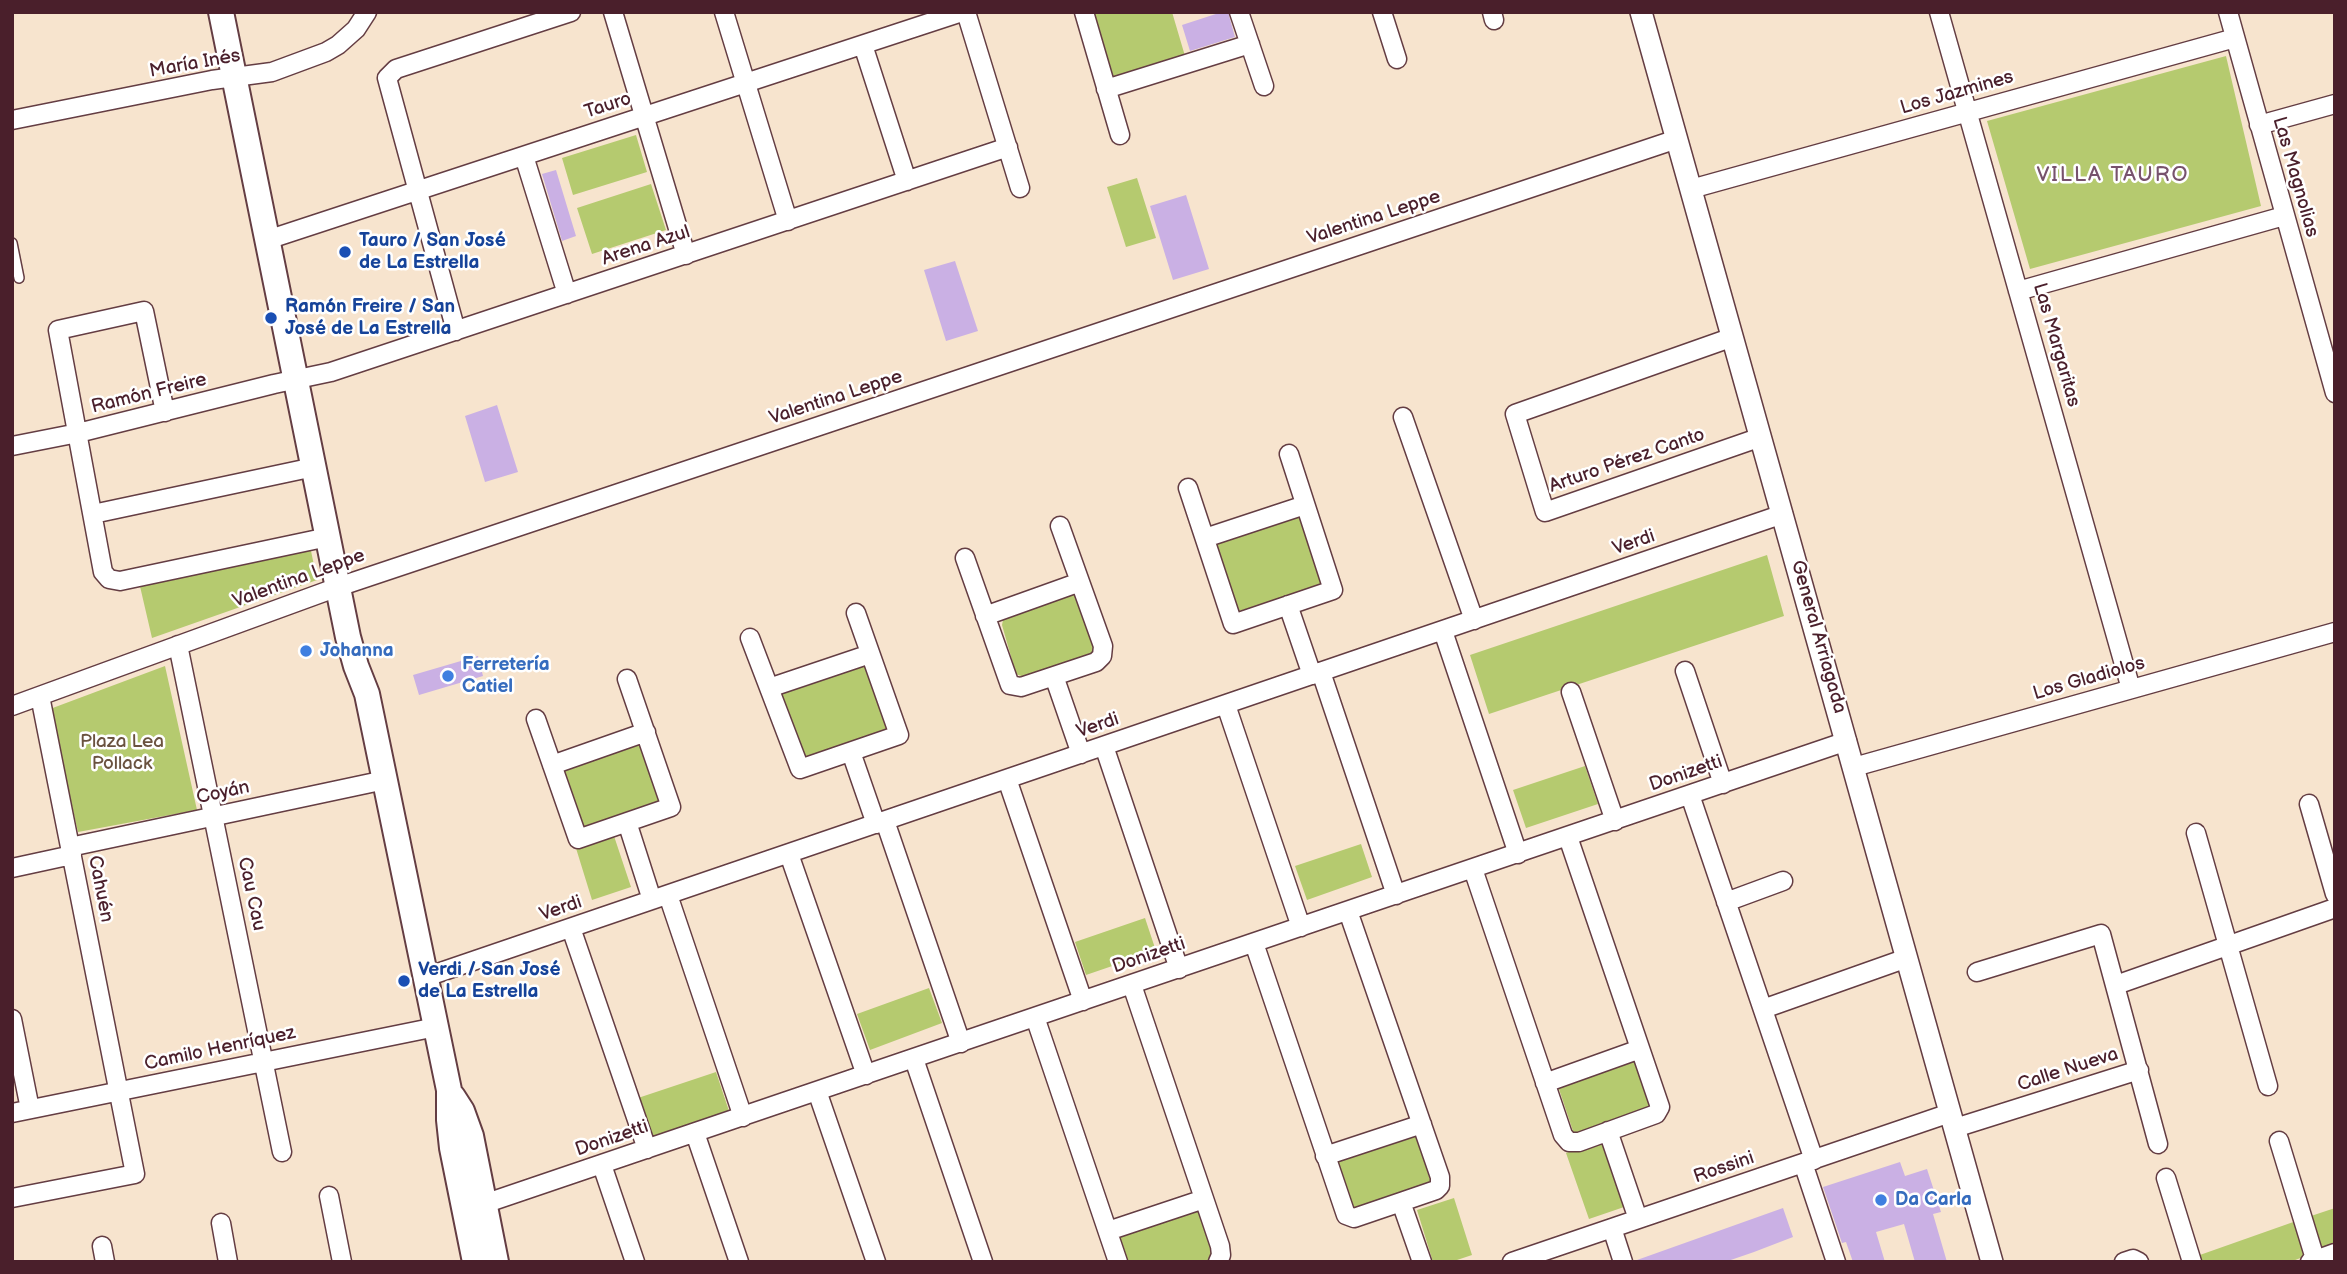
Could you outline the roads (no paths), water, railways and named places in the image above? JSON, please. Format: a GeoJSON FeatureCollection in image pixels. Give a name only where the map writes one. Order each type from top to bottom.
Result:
{"type":"FeatureCollection","features":[{"type":"Feature","properties":{"kind":"main road"},"geometry":{"type":"LineString","coordinates":[[221,12],[241,76],[346,584]]}},
{"type":"Feature","properties":{"kind":"main road"},"geometry":{"type":"LineString","coordinates":[[236,12],[241,76]]}},
{"type":"Feature","properties":{"kind":"main road"},"geometry":{"type":"LineString","coordinates":[[304,378],[314,467],[328,537],[367,649],[368,694],[449,1090],[462,1111],[471,1136],[475,1262]]}},
{"type":"Feature","properties":{"kind":"main road"},"geometry":{"type":"LineString","coordinates":[[475,1208],[496,1262]]}},
{"type":"Feature","properties":{"kind":"street","name":"María Inés"},"geometry":{"type":"LineString","coordinates":[[12,120],[272,72],[326,52],[348,37],[367,12]]}},
{"type":"Feature","properties":{"kind":"street"},"geometry":{"type":"LineString","coordinates":[[456,331],[387,82],[389,74],[531,18],[571,12]]}},
{"type":"Feature","properties":{"kind":"street"},"geometry":{"type":"LineString","coordinates":[[613,12],[686,255]]}},
{"type":"Feature","properties":{"kind":"street"},"geometry":{"type":"LineString","coordinates":[[724,12],[788,220]]}},
{"type":"Feature","properties":{"kind":"street"},"geometry":{"type":"LineString","coordinates":[[964,12],[1020,188]]}},
{"type":"Feature","properties":{"kind":"street","name":"Tauro"},"geometry":{"type":"LineString","coordinates":[[274,237],[964,12]]}},
{"type":"Feature","properties":{"kind":"street"},"geometry":{"type":"LineString","coordinates":[[1084,12],[1120,135]]}},
{"type":"Feature","properties":{"kind":"street"},"geometry":{"type":"LineString","coordinates":[[1239,12],[1264,86]]}},
{"type":"Feature","properties":{"kind":"street"},"geometry":{"type":"LineString","coordinates":[[1382,12],[1397,59]]}},
{"type":"Feature","properties":{"kind":"street","name":"General Arriagada"},"geometry":{"type":"LineString","coordinates":[[1642,12],[1992,1262]]}},
{"type":"Feature","properties":{"kind":"street","name":"Las Margaritas"},"geometry":{"type":"LineString","coordinates":[[1939,12],[2131,689]]}},
{"type":"Feature","properties":{"kind":"street","name":"Las Magnolias"},"geometry":{"type":"LineString","coordinates":[[2228,12],[2284,216],[2327,337],[2335,393]]}},
{"type":"Feature","properties":{"kind":"street","name":"Los Jazmines"},"geometry":{"type":"LineString","coordinates":[[1691,189],[2235,38]]}},
{"type":"Feature","properties":{"kind":"street"},"geometry":{"type":"LineString","coordinates":[[1106,89],[1250,44]]}},
{"type":"Feature","properties":{"kind":"street"},"geometry":{"type":"LineString","coordinates":[[863,45],[907,181]]}},
{"type":"Feature","properties":{"kind":"street"},"geometry":{"type":"LineString","coordinates":[[2259,125],[2335,104]]}},
{"type":"Feature","properties":{"kind":"street","name":"Valentina Leppe"},"geometry":{"type":"LineString","coordinates":[[12,706],[346,584],[1677,139]]}},
{"type":"Feature","properties":{"kind":"street","name":"Arena Azul"},"geometry":{"type":"LineString","coordinates":[[304,378],[331,373],[1008,147]]}},
{"type":"Feature","properties":{"kind":"street"},"geometry":{"type":"LineString","coordinates":[[524,156],[567,294]]}},
{"type":"Feature","properties":{"kind":"street"},"geometry":{"type":"LineString","coordinates":[[2018,291],[2284,216]]}},
{"type":"Feature","properties":{"kind":"street"},"geometry":{"type":"LineString","coordinates":[[165,412],[145,311],[58,331],[103,572],[109,579],[120,581],[328,537]]}},
{"type":"Feature","properties":{"kind":"street","name":"Arturo Pérez Canto"},"geometry":{"type":"LineString","coordinates":[[1733,337],[1515,414],[1545,512],[1761,437]]}},
{"type":"Feature","properties":{"kind":"street","name":"Ramón Freire"},"geometry":{"type":"LineString","coordinates":[[12,446],[78,433],[304,378]]}},
{"type":"Feature","properties":{"kind":"street"},"geometry":{"type":"LineString","coordinates":[[1403,417],[1474,620]]}},
{"type":"Feature","properties":{"kind":"street"},"geometry":{"type":"LineString","coordinates":[[1188,488],[1233,624],[1334,590],[1289,454]]}},
{"type":"Feature","properties":{"kind":"street"},"geometry":{"type":"LineString","coordinates":[[93,514],[314,467]]}},
{"type":"Feature","properties":{"kind":"street"},"geometry":{"type":"LineString","coordinates":[[1205,538],[1305,505]]}},
{"type":"Feature","properties":{"kind":"street","name":"Verdi"},"geometry":{"type":"LineString","coordinates":[[426,977],[1783,514]]}},
{"type":"Feature","properties":{"kind":"street"},"geometry":{"type":"LineString","coordinates":[[965,558],[1010,685],[1021,687],[1096,662],[1102,656],[1103,646],[1060,526]]}},
{"type":"Feature","properties":{"kind":"street"},"geometry":{"type":"LineString","coordinates":[[985,616],[1080,582]]}},
{"type":"Feature","properties":{"kind":"street"},"geometry":{"type":"LineString","coordinates":[[1288,605],[1316,674],[1396,895]]}},
{"type":"Feature","properties":{"kind":"street"},"geometry":{"type":"LineString","coordinates":[[750,638],[800,769],[899,735],[856,613]]}},
{"type":"Feature","properties":{"kind":"street"},"geometry":{"type":"LineString","coordinates":[[1443,631],[1518,853]]}},
{"type":"Feature","properties":{"kind":"street","name":"Los Gladiolos"},"geometry":{"type":"LineString","coordinates":[[1854,767],[2335,632]]}},
{"type":"Feature","properties":{"kind":"street","name":"Cau Cau"},"geometry":{"type":"LineString","coordinates":[[178,645],[282,1152]]}},
{"type":"Feature","properties":{"kind":"street"},"geometry":{"type":"LineString","coordinates":[[769,688],[870,654]]}},
{"type":"Feature","properties":{"kind":"street"},"geometry":{"type":"LineString","coordinates":[[1685,671],[1723,784]]}},
{"type":"Feature","properties":{"kind":"street"},"geometry":{"type":"LineString","coordinates":[[1054,676],[1080,754]]}},
{"type":"Feature","properties":{"kind":"street"},"geometry":{"type":"LineString","coordinates":[[536,719],[578,839],[671,807],[627,679]]}},
{"type":"Feature","properties":{"kind":"street"},"geometry":{"type":"LineString","coordinates":[[1571,692],[1615,821]]}},
{"type":"Feature","properties":{"kind":"street","name":"Cahuén"},"geometry":{"type":"LineString","coordinates":[[12,1198],[135,1174],[40,696]]}},
{"type":"Feature","properties":{"kind":"street"},"geometry":{"type":"LineString","coordinates":[[1226,705],[1301,927]]}},
{"type":"Feature","properties":{"kind":"street"},"geometry":{"type":"LineString","coordinates":[[552,765],[646,732]]}},
{"type":"Feature","properties":{"kind":"street","name":"Donizetti"},"geometry":{"type":"LineString","coordinates":[[475,1208],[1847,741]]}},
{"type":"Feature","properties":{"kind":"street"},"geometry":{"type":"LineString","coordinates":[[1104,746],[1178,969]]}},
{"type":"Feature","properties":{"kind":"street"},"geometry":{"type":"LineString","coordinates":[[851,752],[880,822],[961,1042]]}},
{"type":"Feature","properties":{"kind":"street"},"geometry":{"type":"LineString","coordinates":[[1007,779],[1083,1001]]}},
{"type":"Feature","properties":{"kind":"street","name":"Coyán"},"geometry":{"type":"LineString","coordinates":[[12,868],[214,817],[385,780]]}},
{"type":"Feature","properties":{"kind":"street"},"geometry":{"type":"LineString","coordinates":[[1690,795],[1763,1009],[1836,1262]]}},
{"type":"Feature","properties":{"kind":"street"},"geometry":{"type":"LineString","coordinates":[[2309,803],[2335,894]]}},
{"type":"Feature","properties":{"kind":"street"},"geometry":{"type":"LineString","coordinates":[[627,822],[660,898],[743,1117]]}},
{"type":"Feature","properties":{"kind":"street"},"geometry":{"type":"LineString","coordinates":[[2196,833],[2267,1086]]}},
{"type":"Feature","properties":{"kind":"street"},"geometry":{"type":"LineString","coordinates":[[1473,869],[1563,1135],[1569,1142],[1579,1142],[1656,1114],[1659,1111],[1659,1103],[1568,837]]}},
{"type":"Feature","properties":{"kind":"street"},"geometry":{"type":"LineString","coordinates":[[789,854],[866,1075]]}},
{"type":"Feature","properties":{"kind":"street"},"geometry":{"type":"LineString","coordinates":[[1726,902],[1783,881]]}},
{"type":"Feature","properties":{"kind":"street"},"geometry":{"type":"LineString","coordinates":[[2116,985],[2335,908]]}},
{"type":"Feature","properties":{"kind":"street"},"geometry":{"type":"LineString","coordinates":[[1254,943],[1344,1211],[1350,1217],[1358,1217],[1436,1189],[1440,1186],[1440,1177],[1348,911]]}},
{"type":"Feature","properties":{"kind":"street"},"geometry":{"type":"LineString","coordinates":[[571,928],[647,1149]]}},
{"type":"Feature","properties":{"kind":"street","name":"Calle Nueva"},"geometry":{"type":"LineString","coordinates":[[1952,1120],[2139,1070],[2101,933],[1978,972]]}},
{"type":"Feature","properties":{"kind":"street"},"geometry":{"type":"LineString","coordinates":[[1763,1009],[1907,958]]}},
{"type":"Feature","properties":{"kind":"street"},"geometry":{"type":"LineString","coordinates":[[1132,985],[1220,1247],[1219,1261]]}},
{"type":"Feature","properties":{"kind":"street"},"geometry":{"type":"LineString","coordinates":[[1035,1017],[1118,1262]]}},
{"type":"Feature","properties":{"kind":"street"},"geometry":{"type":"LineString","coordinates":[[12,1019],[30,1109]]}},
{"type":"Feature","properties":{"kind":"street","name":"Camilo Henríquez"},"geometry":{"type":"LineString","coordinates":[[12,1113],[436,1027]]}},
{"type":"Feature","properties":{"kind":"street"},"geometry":{"type":"LineString","coordinates":[[1545,1083],[1640,1049]]}},
{"type":"Feature","properties":{"kind":"street"},"geometry":{"type":"LineString","coordinates":[[914,1059],[983,1262]]}},
{"type":"Feature","properties":{"kind":"street"},"geometry":{"type":"LineString","coordinates":[[2139,1070],[2158,1144]]}},
{"type":"Feature","properties":{"kind":"street"},"geometry":{"type":"LineString","coordinates":[[817,1091],[876,1262]]}},
{"type":"Feature","properties":{"kind":"street","name":"Rossini"},"geometry":{"type":"LineString","coordinates":[[1512,1262],[1808,1162],[1952,1120]]}},
{"type":"Feature","properties":{"kind":"street"},"geometry":{"type":"LineString","coordinates":[[1325,1156],[1422,1124]]}},
{"type":"Feature","properties":{"kind":"street"},"geometry":{"type":"LineString","coordinates":[[1608,1132],[1638,1219]]}},
{"type":"Feature","properties":{"kind":"street"},"geometry":{"type":"LineString","coordinates":[[695,1133],[740,1262]]}},
{"type":"Feature","properties":{"kind":"street"},"geometry":{"type":"LineString","coordinates":[[2279,1141],[2314,1261],[2335,1253]]}},
{"type":"Feature","properties":{"kind":"street"},"geometry":{"type":"LineString","coordinates":[[601,1165],[635,1262]]}},
{"type":"Feature","properties":{"kind":"street"},"geometry":{"type":"LineString","coordinates":[[2166,1178],[2192,1262]]}},
{"type":"Feature","properties":{"kind":"street"},"geometry":{"type":"LineString","coordinates":[[330,1196],[342,1262]]}},
{"type":"Feature","properties":{"kind":"street"},"geometry":{"type":"LineString","coordinates":[[1108,1231],[1204,1199]]}},
{"type":"Feature","properties":{"kind":"street"},"geometry":{"type":"LineString","coordinates":[[1401,1202],[1422,1262]]}},
{"type":"Feature","properties":{"kind":"street"},"geometry":{"type":"LineString","coordinates":[[221,1223],[228,1262]]}},
{"type":"Feature","properties":{"kind":"street"},"geometry":{"type":"LineString","coordinates":[[1612,1228],[1623,1262]]}},
{"type":"Feature","properties":{"kind":"street"},"geometry":{"type":"LineString","coordinates":[[2124,1262],[2133,1259],[2138,1262]]}},
{"type":"Feature","properties":{"kind":"lane"},"geometry":{"type":"LineString","coordinates":[[12,243],[19,278]]}},
{"type":"Feature","properties":{"kind":"place","name":"Tauro / San José de La Estrella"},"geometry":{"type":"Point","coordinates":[345,252]}},
{"type":"Feature","properties":{"kind":"place","name":"Ramón Freire / San José de La Estrella"},"geometry":{"type":"Point","coordinates":[271,318]}},
{"type":"Feature","properties":{"kind":"place","name":"Johanna"},"geometry":{"type":"Point","coordinates":[306,651]}},
{"type":"Feature","properties":{"kind":"place","name":"Ferretería Catiel"},"geometry":{"type":"Point","coordinates":[448,676]}},
{"type":"Feature","properties":{"kind":"place","name":"Verdi / San José de La Estrella"},"geometry":{"type":"Point","coordinates":[404,981]}},
{"type":"Feature","properties":{"kind":"place","name":"Da Carla"},"geometry":{"type":"Point","coordinates":[1881,1200]}},
{"type":"Feature","properties":{"kind":"district","name":"VILLA TAURO"},"geometry":{"type":"Point","coordinates":[2113,176]}},
{"type":"Feature","properties":{"kind":"park label","name":"Plaza Lea Pollack"},"geometry":{"type":"Point","coordinates":[122,753]}}]}
